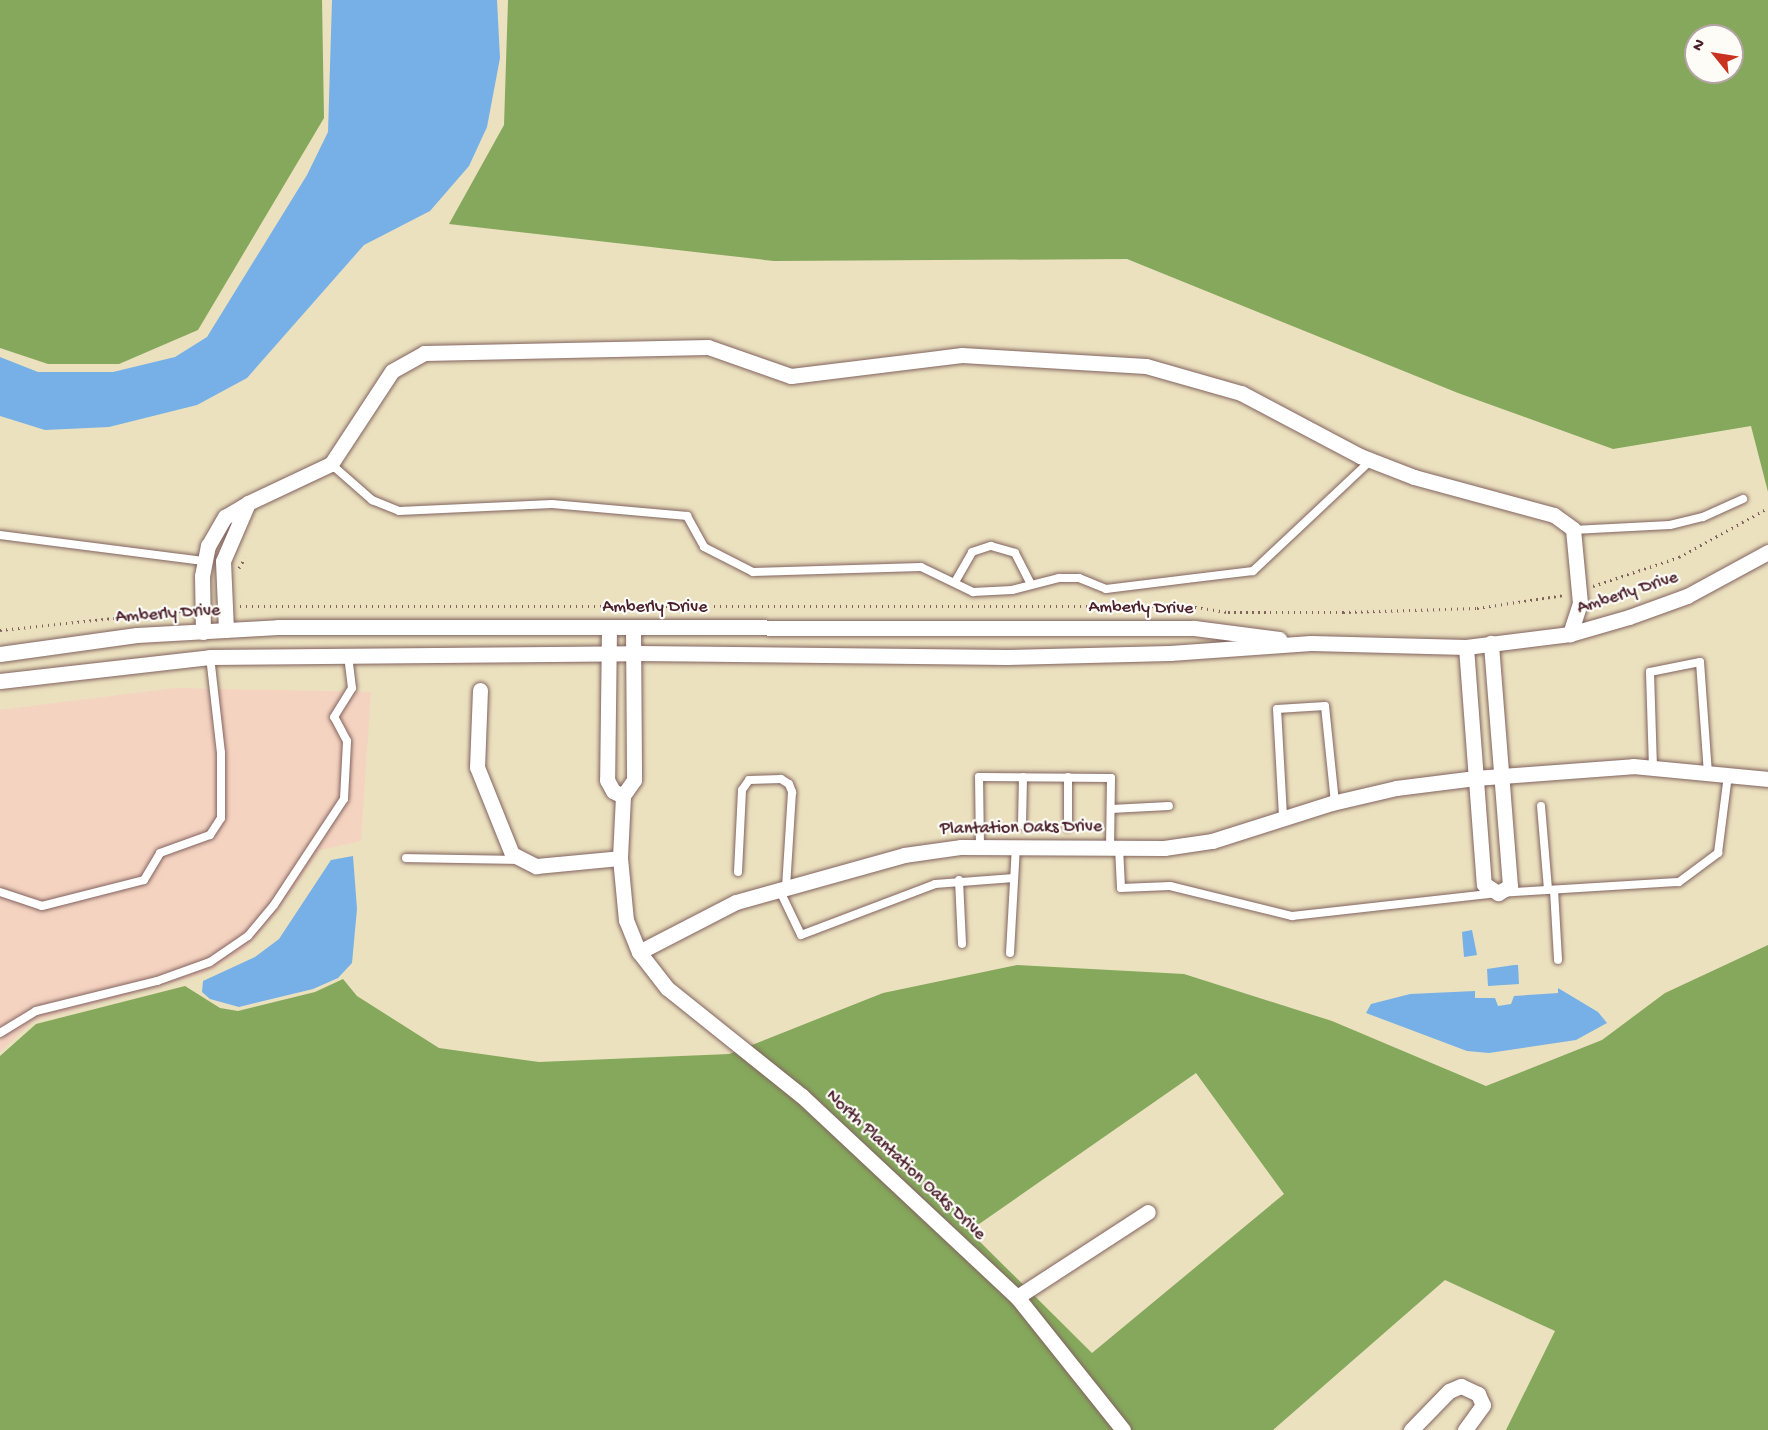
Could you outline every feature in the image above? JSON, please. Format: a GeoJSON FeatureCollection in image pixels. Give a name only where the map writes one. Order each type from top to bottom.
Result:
{"type":"FeatureCollection","features":[{"type":"Feature","properties":{"kind":"street"},"geometry":{"type":"LineString","coordinates":[[210,657],[206,631],[203,561],[225,517],[331,464],[392,371],[424,353],[708,347],[790,376],[962,356],[1146,366],[1241,393],[1371,460],[1414,477],[1554,515],[1574,530],[1580,603],[1570,634]]}},
{"type":"Feature","properties":{"kind":"street"},"geometry":{"type":"LineString","coordinates":[[226,630],[223,561],[248,504]]}},
{"type":"Feature","properties":{"kind":"street","name":"Amberly Drive"},"geometry":{"type":"LineString","coordinates":[[0,681],[210,657],[635,653],[1007,657],[1170,653],[1311,643],[1466,647],[1491,642],[1570,634],[1687,596],[1768,552]]}},
{"type":"Feature","properties":{"kind":"street"},"geometry":{"type":"LineString","coordinates":[[203,561],[223,561]]}},
{"type":"Feature","properties":{"kind":"street"},"geometry":{"type":"LineString","coordinates":[[609,627],[607,780],[613,790],[623,796]]}},
{"type":"Feature","properties":{"kind":"street","name":"Amberly Drive"},"geometry":{"type":"LineString","coordinates":[[0,654],[136,634],[226,630],[609,627],[1194,627],[1311,643]]}},
{"type":"Feature","properties":{"kind":"street"},"geometry":{"type":"LineString","coordinates":[[633,627],[635,653],[634,780],[623,796],[620,858],[626,920],[639,952]]}},
{"type":"Feature","properties":{"kind":"street"},"geometry":{"type":"LineString","coordinates":[[1466,647],[1484,884],[1498,893],[1510,886],[1504,776],[1491,642]]}},
{"type":"Feature","properties":{"kind":"street"},"geometry":{"type":"LineString","coordinates":[[480,690],[477,767],[507,845],[519,860],[536,866],[620,858]]}},
{"type":"Feature","properties":{"kind":"street","name":"Plantation Oaks Drive"},"geometry":{"type":"LineString","coordinates":[[639,952],[736,902],[904,855],[980,847],[1164,848],[1212,841],[1283,816],[1396,788],[1476,778],[1653,768],[1768,779]]}},
{"type":"Feature","properties":{"kind":"street","name":"North Plantation Oaks Drive"},"geometry":{"type":"LineString","coordinates":[[639,952],[674,994],[802,1096],[1017,1297],[1123,1430]]}},
{"type":"Feature","properties":{"kind":"street"},"geometry":{"type":"LineString","coordinates":[[1017,1297],[1148,1212]]}},
{"type":"Feature","properties":{"kind":"street"},"geometry":{"type":"LineString","coordinates":[[1411,1430],[1449,1391],[1461,1386],[1478,1394],[1483,1405],[1466,1430]]}},
{"type":"Feature","properties":{"kind":"lane"},"geometry":{"type":"LineString","coordinates":[[331,464],[372,500],[399,511],[552,504],[687,516],[704,546],[753,572],[921,567],[973,592],[1012,590],[1031,584],[1079,578],[1106,589],[1252,571],[1371,460]]}},
{"type":"Feature","properties":{"kind":"lane"},"geometry":{"type":"LineString","coordinates":[[1574,530],[1670,525],[1702,517],[1743,499]]}},
{"type":"Feature","properties":{"kind":"lane"},"geometry":{"type":"LineString","coordinates":[[0,535],[203,561]]}},
{"type":"Feature","properties":{"kind":"lane"},"geometry":{"type":"LineString","coordinates":[[954,582],[972,552],[991,546],[1015,553],[1031,584]]}},
{"type":"Feature","properties":{"kind":"lane"},"geometry":{"type":"LineString","coordinates":[[0,1032],[36,1011],[157,981],[210,962],[248,936],[294,875],[344,799],[347,741],[334,717],[352,688],[348,656]]}},
{"type":"Feature","properties":{"kind":"lane"},"geometry":{"type":"LineString","coordinates":[[0,892],[42,906],[134,883],[144,880],[160,853],[210,835],[221,818],[221,764],[210,657]]}},
{"type":"Feature","properties":{"kind":"lane"},"geometry":{"type":"LineString","coordinates":[[1653,768],[1650,672],[1700,662],[1708,774]]}},
{"type":"Feature","properties":{"kind":"lane"},"geometry":{"type":"LineString","coordinates":[[1283,816],[1277,709],[1325,706],[1335,802]]}},
{"type":"Feature","properties":{"kind":"lane"},"geometry":{"type":"LineString","coordinates":[[980,847],[979,777],[1111,777],[1111,809],[1120,888],[1170,886],[1292,916],[1498,893],[1679,882],[1718,853],[1728,775]]}},
{"type":"Feature","properties":{"kind":"lane"},"geometry":{"type":"LineString","coordinates":[[1022,825],[1023,777]]}},
{"type":"Feature","properties":{"kind":"lane"},"geometry":{"type":"LineString","coordinates":[[1068,777],[1068,827]]}},
{"type":"Feature","properties":{"kind":"lane"},"geometry":{"type":"LineString","coordinates":[[738,872],[742,790],[749,780],[781,779],[789,784],[792,792],[783,888],[801,935],[935,884],[960,880],[1014,878]]}},
{"type":"Feature","properties":{"kind":"lane"},"geometry":{"type":"LineString","coordinates":[[1111,809],[1169,806]]}},
{"type":"Feature","properties":{"kind":"lane"},"geometry":{"type":"LineString","coordinates":[[1541,806],[1558,960]]}},
{"type":"Feature","properties":{"kind":"lane"},"geometry":{"type":"LineString","coordinates":[[1010,953],[1016,847]]}},
{"type":"Feature","properties":{"kind":"lane"},"geometry":{"type":"LineString","coordinates":[[406,858],[519,860]]}},
{"type":"Feature","properties":{"kind":"lane"},"geometry":{"type":"LineString","coordinates":[[960,880],[962,944]]}},
{"type":"Feature","properties":{"kind":"path"},"geometry":{"type":"LineString","coordinates":[[1592,587],[1679,557],[1768,508]]}},
{"type":"Feature","properties":{"kind":"path"},"geometry":{"type":"LineString","coordinates":[[235,579],[245,558]]}},
{"type":"Feature","properties":{"kind":"path"},"geometry":{"type":"LineString","coordinates":[[236,598],[240,606],[1189,606],[1228,612],[1343,612],[1477,608],[1572,594]]}},
{"type":"Feature","properties":{"kind":"path"},"geometry":{"type":"LineString","coordinates":[[0,630],[192,609],[195,601]]}},
{"type":"Feature","properties":{"kind":"shaded area"},"geometry":{"type":"Polygon","coordinates":[[[175,688],[371,692],[361,841],[320,850],[275,915],[244,950],[203,974],[33,1021],[0,1052],[0,710],[175,688]]]}},
{"type":"Feature","properties":{"kind":"green space"},"geometry":{"type":"Polygon","coordinates":[[[0,0],[322,0],[324,118],[198,330],[119,364],[48,364],[0,348],[0,0]]]}},
{"type":"Feature","properties":{"kind":"green space"},"geometry":{"type":"Polygon","coordinates":[[[508,0],[1768,0],[1768,492],[1751,426],[1613,449],[1458,393],[1127,259],[774,261],[449,224],[504,125],[508,0]]]}},
{"type":"Feature","properties":{"kind":"green space"},"geometry":{"type":"Polygon","coordinates":[[[1768,945],[1768,1430],[1506,1430],[1555,1331],[1445,1280],[1273,1430],[0,1430],[0,1056],[36,1024],[185,986],[220,1008],[238,1011],[315,992],[343,979],[357,996],[439,1048],[539,1062],[729,1054],[883,993],[1017,965],[1184,974],[1332,1021],[1486,1086],[1602,1040],[1665,993],[1768,945]],[[1196,1073],[969,1231],[1092,1353],[1284,1194],[1196,1073]]]}},
{"type":"Feature","properties":{"kind":"water"},"geometry":{"type":"Polygon","coordinates":[[[332,0],[497,0],[500,58],[487,127],[469,166],[430,211],[364,245],[247,378],[197,405],[109,427],[45,430],[0,416],[0,357],[38,372],[113,372],[175,357],[207,337],[307,175],[328,132],[332,0]]]}},
{"type":"Feature","properties":{"kind":"water"},"geometry":{"type":"Polygon","coordinates":[[[353,856],[357,909],[352,963],[338,978],[313,989],[239,1007],[210,999],[202,992],[203,981],[255,957],[279,939],[331,860],[353,856]]]}},
{"type":"Feature","properties":{"kind":"water"},"geometry":{"type":"Polygon","coordinates":[[[1472,930],[1477,955],[1464,957],[1462,932],[1472,930]]]}},
{"type":"Feature","properties":{"kind":"water"},"geometry":{"type":"Polygon","coordinates":[[[1518,965],[1519,984],[1488,986],[1487,969],[1518,965]]]}},
{"type":"Feature","properties":{"kind":"water"},"geometry":{"type":"Polygon","coordinates":[[[1558,988],[1598,1012],[1607,1023],[1576,1040],[1489,1053],[1467,1051],[1366,1013],[1371,1004],[1410,994],[1475,991],[1475,998],[1495,998],[1498,1006],[1511,1004],[1514,996],[1558,993],[1558,988]]]}}]}
